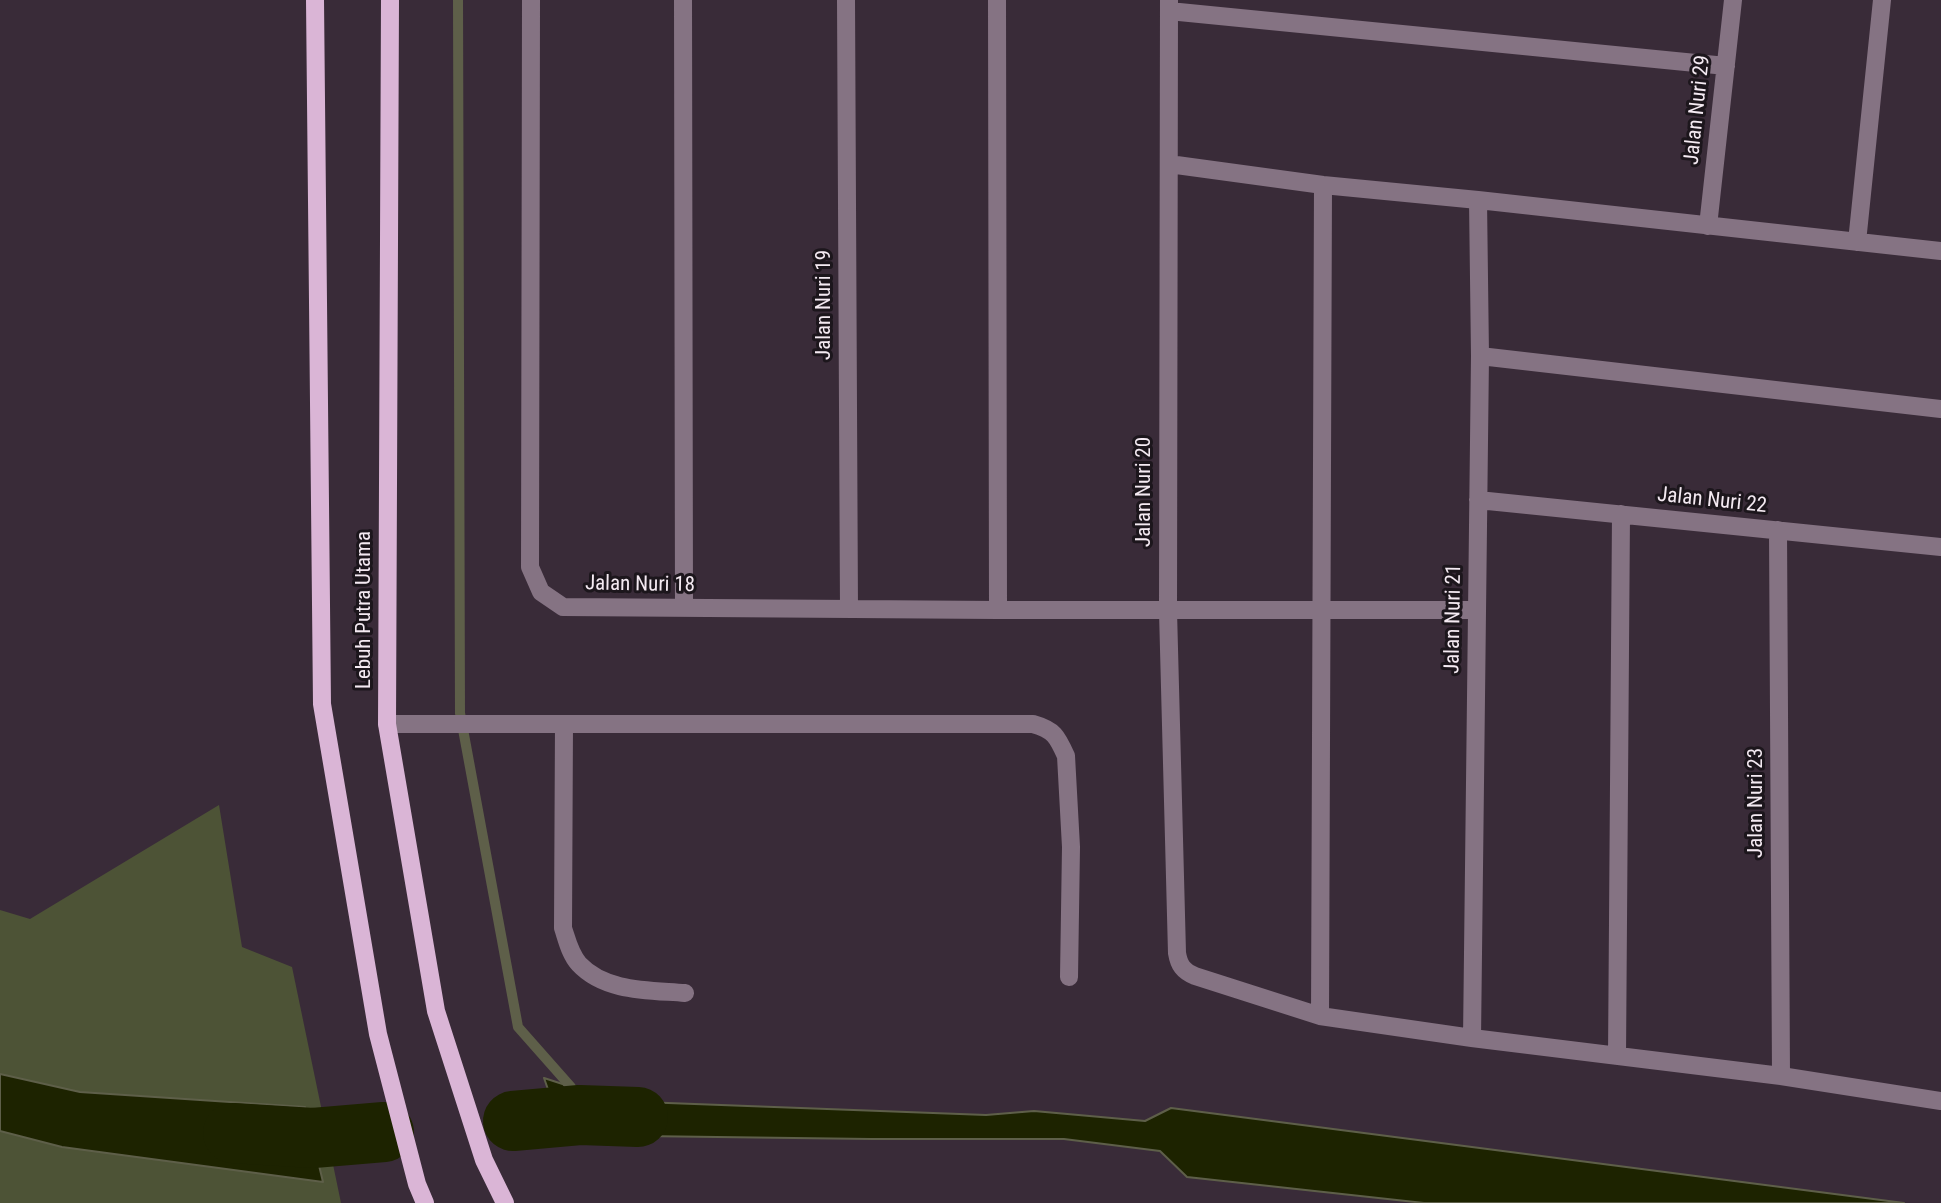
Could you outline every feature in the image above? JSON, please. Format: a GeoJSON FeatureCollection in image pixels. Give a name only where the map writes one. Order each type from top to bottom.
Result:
{"type":"FeatureCollection","features":[{"type":"Feature","properties":{"kind":"main road","name":"Lebuh Putra Utama"},"geometry":{"type":"LineString","coordinates":[[314,0],[322,704],[378,1034],[417,1184],[425,1203]]}},
{"type":"Feature","properties":{"kind":"main road","name":"Lebuh Putra Utama"},"geometry":{"type":"LineString","coordinates":[[390,0],[387,724],[436,1011],[484,1160],[505,1203]]}},
{"type":"Feature","properties":{"kind":"street","name":"Jalan Nuri 18"},"geometry":{"type":"LineString","coordinates":[[531,0],[530,566],[541,592],[563,607],[1477,610]]}},
{"type":"Feature","properties":{"kind":"street"},"geometry":{"type":"LineString","coordinates":[[683,0],[684,608]]}},
{"type":"Feature","properties":{"kind":"street","name":"Jalan Nuri 19"},"geometry":{"type":"LineString","coordinates":[[846,0],[849,609]]}},
{"type":"Feature","properties":{"kind":"street"},"geometry":{"type":"LineString","coordinates":[[997,0],[998,610]]}},
{"type":"Feature","properties":{"kind":"street","name":"Jalan Nuri 29"},"geometry":{"type":"LineString","coordinates":[[1708,226],[1733,0]]}},
{"type":"Feature","properties":{"kind":"street"},"geometry":{"type":"LineString","coordinates":[[1857,242],[1882,0]]}},
{"type":"Feature","properties":{"kind":"street"},"geometry":{"type":"LineString","coordinates":[[1170,6],[1726,66]]}},
{"type":"Feature","properties":{"kind":"street","name":"Jalan Nuri 20"},"geometry":{"type":"LineString","coordinates":[[1170,6],[1168,611],[1177,953],[1179,963],[1185,971],[1195,976],[1320,1016]]}},
{"type":"Feature","properties":{"kind":"street"},"geometry":{"type":"LineString","coordinates":[[1169,164],[1323,185],[1941,251]]}},
{"type":"Feature","properties":{"kind":"street"},"geometry":{"type":"LineString","coordinates":[[1323,185],[1320,1016],[1472,1038],[1781,1076],[1941,1101]]}},
{"type":"Feature","properties":{"kind":"street","name":"Jalan Nuri 21"},"geometry":{"type":"LineString","coordinates":[[1472,1038],[1480,356],[1478,200]]}},
{"type":"Feature","properties":{"kind":"street"},"geometry":{"type":"LineString","coordinates":[[1480,356],[1941,409]]}},
{"type":"Feature","properties":{"kind":"street","name":"Jalan Nuri 22"},"geometry":{"type":"LineString","coordinates":[[1478,500],[1941,547]]}},
{"type":"Feature","properties":{"kind":"street"},"geometry":{"type":"LineString","coordinates":[[1617,1056],[1621,514]]}},
{"type":"Feature","properties":{"kind":"street","name":"Jalan Nuri 23"},"geometry":{"type":"LineString","coordinates":[[1778,530],[1781,1076]]}},
{"type":"Feature","properties":{"kind":"street"},"geometry":{"type":"LineString","coordinates":[[387,724],[1033,723],[1049,729],[1066,756],[1071,847],[1069,977]]}},
{"type":"Feature","properties":{"kind":"street"},"geometry":{"type":"LineString","coordinates":[[564,724],[563,928],[569,947],[578,963],[600,980],[630,988],[685,993]]}},
{"type":"Feature","properties":{"kind":"shaded area"},"geometry":{"type":"Polygon","coordinates":[[[219,805],[242,947],[292,967],[341,1203],[0,1203],[0,910],[30,919],[219,805]]]}},
{"type":"Feature","properties":{"kind":"shaded area"},"geometry":{"type":"Polygon","coordinates":[[[0,1074],[80,1092],[305,1107],[323,1182],[62,1147],[0,1131],[0,1074]]]}},
{"type":"Feature","properties":{"kind":"shaded area"},"geometry":{"type":"Polygon","coordinates":[[[544,1078],[615,1101],[986,1115],[1034,1111],[1145,1121],[1171,1108],[1904,1203],[1424,1203],[1187,1177],[1160,1151],[1064,1139],[564,1135],[544,1078]]]}},
{"type":"Feature","properties":{"kind":"waterway"},"geometry":{"type":"LineString","coordinates":[[458,0],[460,713],[518,1027],[571,1087],[574,1097]]}},
{"type":"Feature","properties":{"kind":"waterway"},"geometry":{"type":"LineString","coordinates":[[513,1121],[580,1115],[638,1117]]}},
{"type":"Feature","properties":{"kind":"waterway"},"geometry":{"type":"LineString","coordinates":[[233,1133],[313,1138],[384,1132]]}}]}
